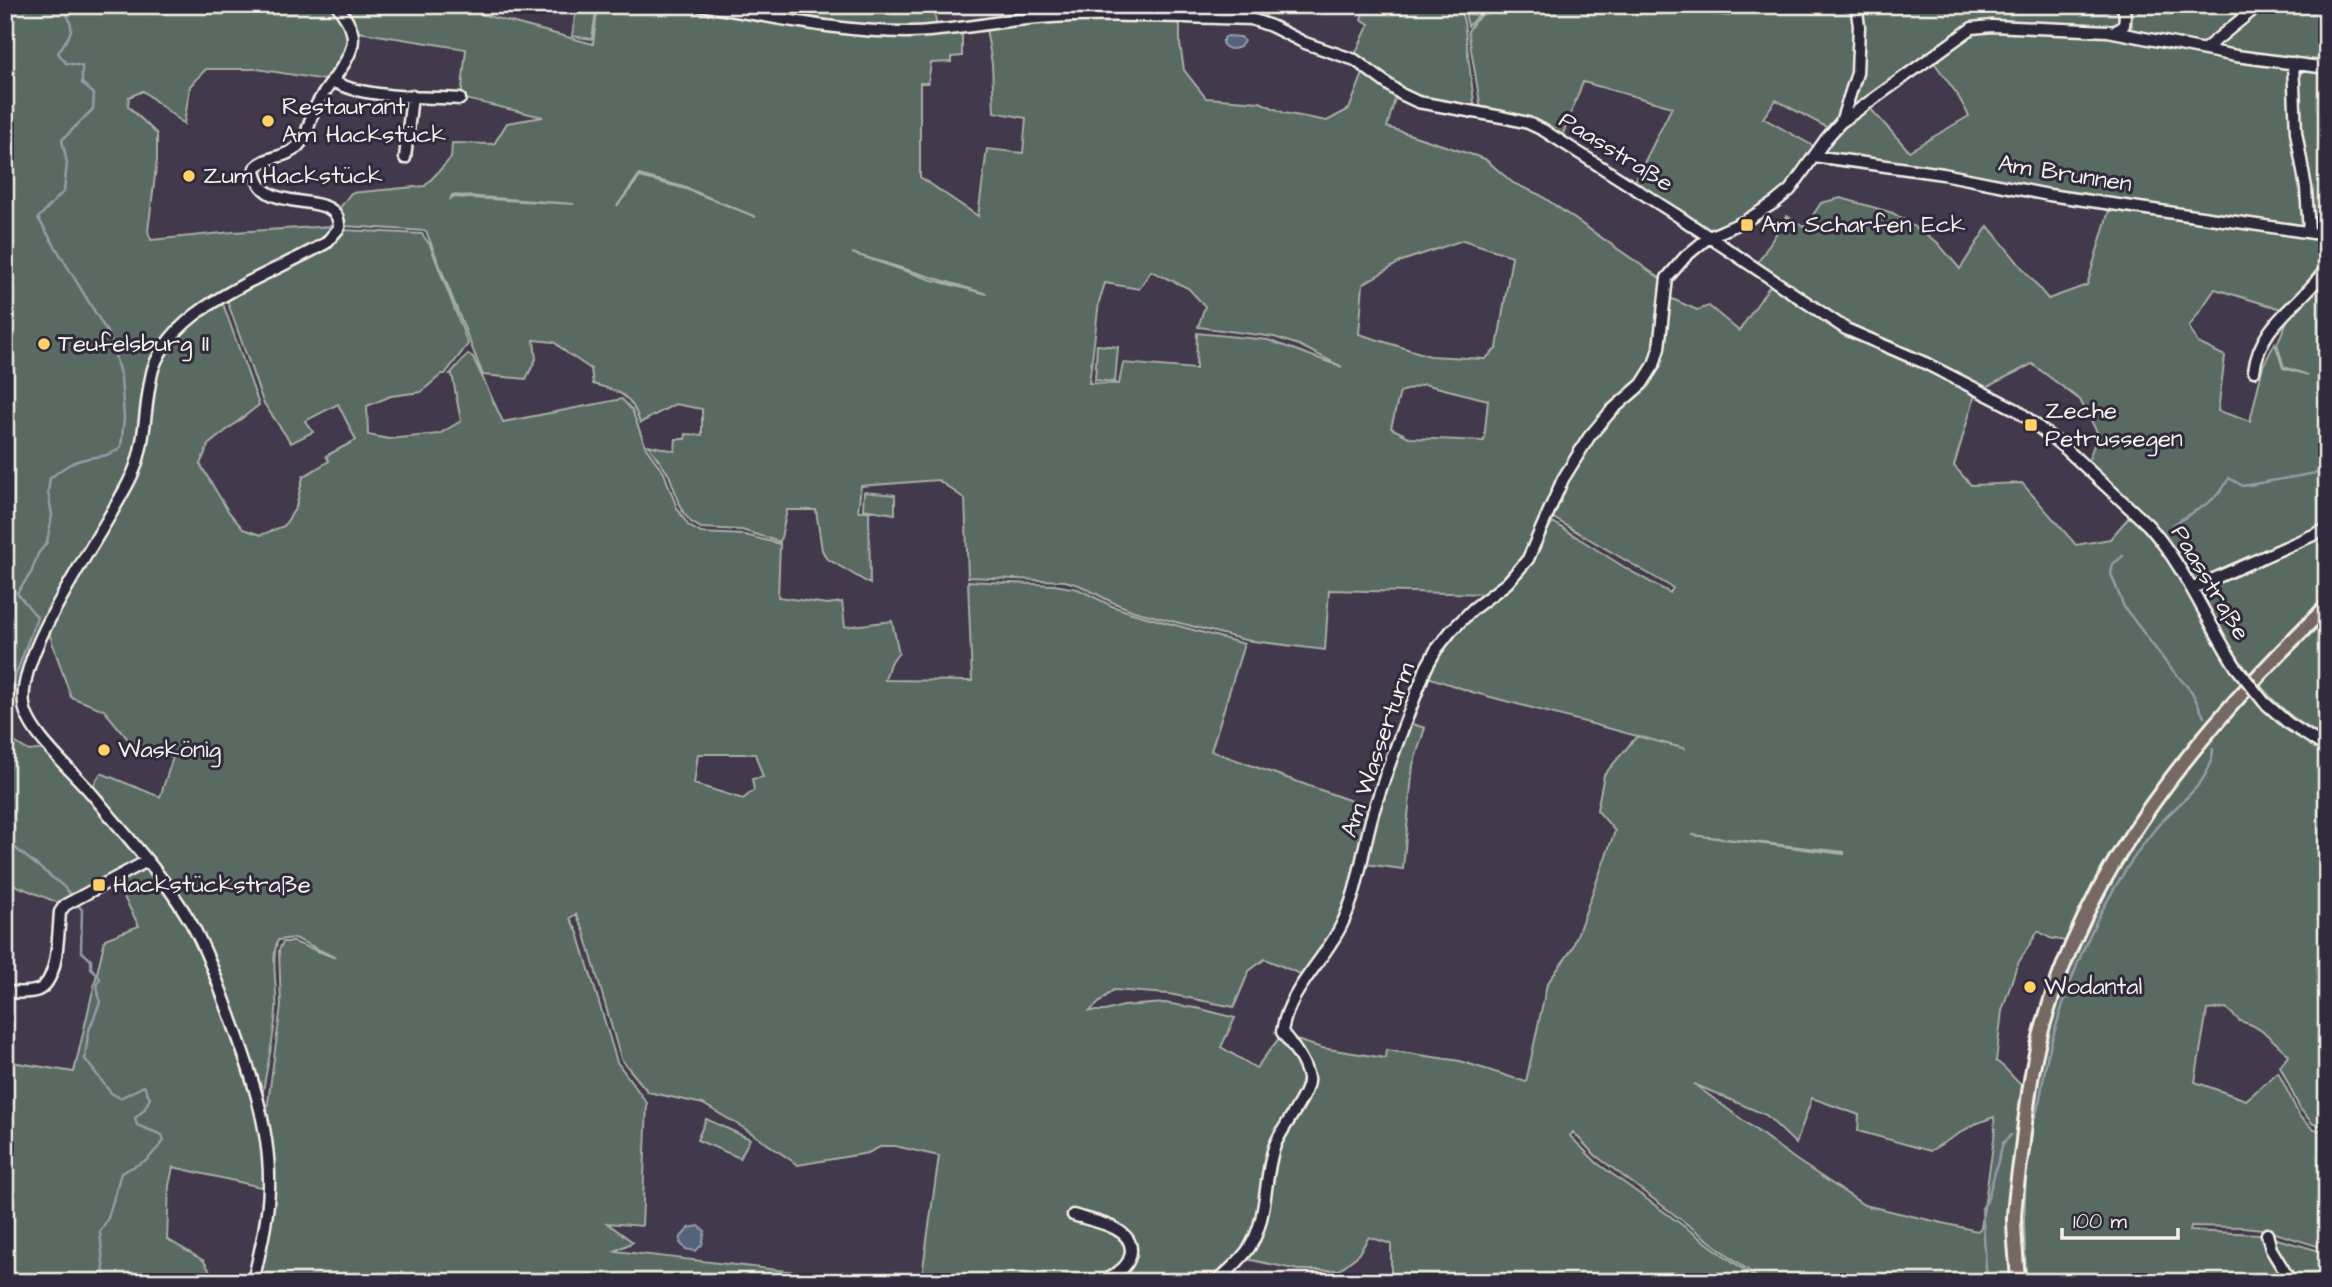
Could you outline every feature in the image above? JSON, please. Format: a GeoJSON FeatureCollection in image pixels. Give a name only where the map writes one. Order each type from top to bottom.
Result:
{"type":"FeatureCollection","features":[{"type":"Feature","properties":{"kind":"main road"},"geometry":{"type":"LineString","coordinates":[[2018,1282],[2014,1217],[2029,1084],[2037,1046],[2068,951],[2112,866],[2147,808],[2195,746],[2272,661],[2327,606]]}},
{"type":"Feature","properties":{"kind":"street"},"geometry":{"type":"LineString","coordinates":[[253,1282],[267,1216],[269,1184],[265,1143],[258,1102],[236,1032],[205,950],[184,911],[147,861],[34,728],[24,706],[25,680],[58,606],[133,472],[139,453],[153,369],[167,340],[184,322],[206,307],[326,243],[340,228],[340,219],[322,205],[283,200],[269,194],[259,184],[255,168],[261,162],[285,155],[299,145],[308,130],[314,109],[351,52],[351,28],[337,5]]}},
{"type":"Feature","properties":{"kind":"street","name":"Paasstraße"},"geometry":{"type":"LineString","coordinates":[[701,5],[853,29],[905,32],[940,31],[1008,21],[1092,15],[1251,19],[1355,61],[1418,102],[1532,125],[1628,183],[1846,329],[1925,363],[2017,410],[2057,441],[2148,525],[2173,556],[2236,667],[2264,702],[2288,723],[2327,748]]}},
{"type":"Feature","properties":{"kind":"street"},"geometry":{"type":"LineString","coordinates":[[1840,123],[1857,73],[1859,26],[1856,5]]}},
{"type":"Feature","properties":{"kind":"street"},"geometry":{"type":"LineString","coordinates":[[2115,32],[2124,25],[2122,5]]}},
{"type":"Feature","properties":{"kind":"street"},"geometry":{"type":"LineString","coordinates":[[2205,49],[2259,5]]}},
{"type":"Feature","properties":{"kind":"street"},"geometry":{"type":"LineString","coordinates":[[1840,123],[1972,28],[1992,26],[2115,32],[2236,56],[2327,68]]}},
{"type":"Feature","properties":{"kind":"street"},"geometry":{"type":"LineString","coordinates":[[2293,63],[2296,132],[2306,188],[2309,232]]}},
{"type":"Feature","properties":{"kind":"street"},"geometry":{"type":"LineString","coordinates":[[332,80],[341,87],[358,92],[460,99]]}},
{"type":"Feature","properties":{"kind":"street"},"geometry":{"type":"LineString","coordinates":[[405,158],[412,96]]}},
{"type":"Feature","properties":{"kind":"street","name":"Am Wasserturm"},"geometry":{"type":"LineString","coordinates":[[1215,1282],[1252,1244],[1263,1207],[1274,1147],[1286,1122],[1305,1095],[1308,1080],[1294,1048],[1282,1032],[1284,1016],[1341,926],[1362,865],[1373,814],[1426,668],[1451,631],[1473,609],[1507,583],[1528,559],[1563,479],[1589,437],[1611,411],[1642,384],[1654,365],[1659,348],[1667,278],[1686,256],[1709,237],[1745,221],[1790,190],[1840,123]]}},
{"type":"Feature","properties":{"kind":"street","name":"Am Brunnen"},"geometry":{"type":"LineString","coordinates":[[1814,156],[1943,174],[2049,195],[2327,235]]}},
{"type":"Feature","properties":{"kind":"street"},"geometry":{"type":"LineString","coordinates":[[2254,371],[2256,354],[2269,330],[2280,316],[2304,296],[2327,267]]}},
{"type":"Feature","properties":{"kind":"street"},"geometry":{"type":"LineString","coordinates":[[2193,589],[2327,529]]}},
{"type":"Feature","properties":{"kind":"street"},"geometry":{"type":"LineString","coordinates":[[5,992],[37,991],[49,981],[54,967],[60,912],[73,898],[147,861]]}},
{"type":"Feature","properties":{"kind":"street"},"geometry":{"type":"LineString","coordinates":[[1073,1215],[1118,1230],[1129,1239],[1131,1250],[1127,1265],[1102,1282]]}},
{"type":"Feature","properties":{"kind":"street"},"geometry":{"type":"LineString","coordinates":[[2267,1234],[2272,1249],[2291,1282]]}},
{"type":"Feature","properties":{"kind":"green space"},"geometry":{"type":"Polygon","coordinates":[[[5,5],[333,5],[349,30],[348,48],[325,80],[257,69],[206,69],[190,86],[184,124],[143,91],[129,97],[128,106],[157,134],[157,160],[148,231],[151,240],[334,226],[321,241],[248,277],[197,308],[159,345],[145,377],[135,448],[129,469],[49,608],[25,668],[20,688],[13,688],[16,691],[5,717],[5,5]]]}},
{"type":"Feature","properties":{"kind":"green space"},"geometry":{"type":"Polygon","coordinates":[[[344,5],[447,5],[593,44],[598,5],[683,5],[832,31],[962,31],[962,56],[951,57],[951,62],[931,63],[928,83],[920,83],[920,177],[978,216],[987,149],[1023,153],[1026,118],[994,112],[992,64],[986,28],[1092,17],[1180,21],[1184,70],[1206,98],[1260,102],[1284,113],[1327,121],[1349,109],[1364,71],[1396,95],[1387,127],[1485,159],[1513,183],[1540,195],[1664,281],[1657,347],[1641,383],[1587,435],[1527,558],[1489,594],[1329,590],[1325,650],[1245,640],[1134,611],[1065,581],[968,577],[965,499],[938,480],[861,486],[858,511],[869,511],[870,584],[826,558],[822,550],[816,510],[787,510],[780,542],[742,530],[701,528],[691,522],[683,512],[669,475],[648,445],[675,451],[676,439],[685,439],[686,434],[702,435],[702,409],[675,404],[640,423],[629,400],[618,392],[593,384],[591,369],[554,342],[534,340],[536,359],[526,379],[483,375],[426,231],[344,226],[339,209],[351,193],[425,186],[451,158],[452,143],[494,144],[507,123],[543,117],[461,98],[466,49],[358,32],[344,5]],[[639,175],[617,206],[640,177],[686,189],[756,217],[684,187],[639,175]],[[452,195],[450,200],[452,197],[574,204],[452,195]],[[1463,240],[1402,261],[1363,284],[1359,334],[1430,356],[1485,359],[1497,348],[1512,256],[1463,240]],[[852,253],[932,280],[987,294],[852,253]],[[1151,271],[1139,289],[1105,283],[1099,302],[1089,383],[1119,384],[1123,363],[1196,369],[1197,333],[1268,340],[1342,367],[1299,345],[1274,337],[1198,327],[1205,306],[1188,288],[1151,271]],[[1424,384],[1400,392],[1391,428],[1411,438],[1484,441],[1488,400],[1424,384]]]}},
{"type":"Feature","properties":{"kind":"green space"},"geometry":{"type":"Polygon","coordinates":[[[577,5],[597,5],[592,39],[572,36],[577,5]]]}},
{"type":"Feature","properties":{"kind":"green space"},"geometry":{"type":"Polygon","coordinates":[[[722,5],[933,5],[937,27],[856,25],[722,5]]]}},
{"type":"Feature","properties":{"kind":"green space"},"geometry":{"type":"Polygon","coordinates":[[[1135,5],[1275,5],[1263,19],[1135,12],[1135,5]]]}},
{"type":"Feature","properties":{"kind":"green space"},"geometry":{"type":"Polygon","coordinates":[[[1366,5],[1459,5],[1464,22],[1475,110],[1443,106],[1411,95],[1354,57],[1369,24],[1361,19],[1366,5]]]}},
{"type":"Feature","properties":{"kind":"green space"},"geometry":{"type":"Polygon","coordinates":[[[1463,5],[1488,5],[1468,26],[1463,5]]]}},
{"type":"Feature","properties":{"kind":"green space"},"geometry":{"type":"Polygon","coordinates":[[[1493,5],[1643,5],[1729,16],[1735,5],[1854,5],[1855,74],[1841,115],[1830,129],[1776,100],[1763,118],[1815,147],[1790,186],[1751,214],[1709,230],[1634,183],[1672,107],[1583,82],[1561,139],[1481,109],[1468,31],[1493,5]]]}},
{"type":"Feature","properties":{"kind":"green space"},"geometry":{"type":"Polygon","coordinates":[[[1859,5],[2118,5],[2121,14],[2118,22],[2110,26],[1987,22],[1850,113],[1848,106],[1853,94],[1859,5]]]}},
{"type":"Feature","properties":{"kind":"green space"},"geometry":{"type":"Polygon","coordinates":[[[2128,5],[2327,5],[2327,523],[2203,578],[2190,574],[2154,526],[2087,464],[2098,434],[2080,400],[2032,364],[1985,388],[1915,354],[1845,325],[1757,264],[1787,216],[1805,227],[1821,203],[1841,198],[1893,213],[1937,242],[1960,269],[1988,226],[2048,299],[2087,285],[2110,207],[1819,153],[1845,124],[1869,107],[1909,151],[1969,116],[1933,61],[1978,30],[2113,35],[2132,26],[2132,14],[2128,5]],[[2215,289],[2189,327],[2198,343],[2225,356],[2218,411],[2250,421],[2263,366],[2275,343],[2283,368],[2308,375],[2284,367],[2277,344],[2291,312],[2215,289]]]}},
{"type":"Feature","properties":{"kind":"green space"},"geometry":{"type":"Polygon","coordinates":[[[343,230],[422,234],[430,245],[468,344],[445,374],[421,392],[391,396],[367,406],[368,435],[389,439],[439,434],[461,421],[450,374],[468,354],[473,357],[503,422],[622,399],[632,410],[646,448],[664,473],[677,508],[688,525],[701,533],[745,535],[780,544],[778,597],[827,604],[842,602],[845,627],[892,621],[899,653],[890,663],[885,680],[972,681],[968,581],[1054,585],[1078,589],[1132,613],[1244,644],[1211,751],[1371,808],[1357,873],[1331,939],[1305,976],[1265,959],[1249,971],[1234,1007],[1169,994],[1113,990],[1090,1011],[1165,1003],[1201,1009],[1235,1018],[1221,1047],[1256,1068],[1280,1037],[1299,1066],[1303,1079],[1300,1092],[1283,1122],[1250,1243],[1219,1276],[1210,1282],[921,1282],[939,1156],[895,1146],[882,1146],[868,1153],[798,1165],[703,1104],[648,1092],[621,1059],[584,931],[576,914],[570,918],[578,933],[617,1062],[647,1103],[642,1226],[607,1223],[633,1242],[615,1251],[882,1282],[256,1282],[266,1235],[266,1117],[281,1006],[279,950],[283,942],[294,942],[336,958],[295,938],[278,940],[274,965],[275,1022],[262,1098],[241,1031],[200,925],[92,787],[101,773],[160,797],[173,757],[131,743],[104,710],[71,697],[49,633],[133,482],[156,367],[176,334],[222,301],[259,405],[209,444],[200,464],[228,511],[243,529],[261,535],[284,526],[296,507],[303,477],[329,461],[326,456],[356,440],[338,404],[305,421],[313,432],[291,443],[263,402],[228,303],[228,298],[293,266],[332,241],[343,230]],[[698,754],[694,784],[743,799],[754,790],[752,779],[763,777],[755,754],[698,754]]]}},
{"type":"Feature","properties":{"kind":"green space"},"geometry":{"type":"Polygon","coordinates":[[[1771,284],[1847,333],[1976,392],[1954,466],[1971,485],[2022,483],[2076,545],[2110,539],[2130,516],[2155,543],[2177,573],[2245,688],[2186,750],[2070,942],[2050,938],[2038,931],[2017,965],[2002,1011],[1996,1061],[2022,1086],[2011,1184],[2012,1282],[1760,1282],[1752,1273],[1595,1155],[1573,1132],[1570,1136],[1597,1163],[1751,1275],[1756,1282],[1391,1282],[1391,1244],[1369,1237],[1357,1256],[1339,1270],[1298,1270],[1242,1258],[1254,1244],[1279,1143],[1308,1096],[1306,1061],[1296,1040],[1322,1048],[1385,1058],[1386,1050],[1460,1061],[1526,1082],[1547,984],[1572,949],[1615,831],[1597,810],[1604,775],[1637,736],[1686,749],[1472,692],[1425,676],[1437,653],[1473,613],[1531,565],[1553,522],[1670,593],[1673,588],[1550,516],[1564,482],[1590,439],[1613,413],[1644,387],[1668,297],[1697,310],[1709,306],[1739,331],[1771,284]],[[1692,835],[1844,854],[1844,852],[1692,835]],[[1694,1084],[1795,1159],[1864,1205],[1977,1231],[1981,1228],[1995,1132],[1994,1117],[1975,1124],[1930,1151],[1858,1131],[1859,1115],[1812,1098],[1796,1144],[1766,1115],[1694,1084]]]}},
{"type":"Feature","properties":{"kind":"green space"},"geometry":{"type":"Polygon","coordinates":[[[1097,345],[1118,347],[1115,382],[1095,380],[1097,345]]]}},
{"type":"Feature","properties":{"kind":"green space"},"geometry":{"type":"Polygon","coordinates":[[[864,492],[895,495],[895,514],[863,509],[864,492]]]}},
{"type":"Feature","properties":{"kind":"green space"},"geometry":{"type":"Polygon","coordinates":[[[2327,535],[2327,596],[2250,675],[2210,613],[2205,596],[2207,592],[2211,586],[2327,535]]]}},
{"type":"Feature","properties":{"kind":"green space"},"geometry":{"type":"Polygon","coordinates":[[[2327,619],[2327,738],[2290,715],[2259,684],[2327,619]]]}},
{"type":"Feature","properties":{"kind":"green space"},"geometry":{"type":"Polygon","coordinates":[[[2249,691],[2271,716],[2327,753],[2327,1126],[2313,1124],[2300,1109],[2280,1066],[2289,1055],[2265,1033],[2240,1021],[2226,1008],[2207,1010],[2195,1082],[2246,1100],[2278,1072],[2300,1117],[2314,1130],[2327,1130],[2327,1249],[2262,1229],[2191,1226],[2190,1231],[2259,1234],[2327,1253],[2327,1282],[2026,1282],[2024,1222],[2027,1148],[2039,1064],[2073,954],[2105,882],[2158,799],[2249,691]]]}},
{"type":"Feature","properties":{"kind":"green space"},"geometry":{"type":"Polygon","coordinates":[[[1409,723],[1425,728],[1413,765],[1403,869],[1365,864],[1375,817],[1409,723]]]}},
{"type":"Feature","properties":{"kind":"green space"},"geometry":{"type":"Polygon","coordinates":[[[5,731],[8,738],[29,751],[47,749],[91,797],[133,850],[137,859],[134,865],[61,904],[5,881],[5,731]]]}},
{"type":"Feature","properties":{"kind":"green space"},"geometry":{"type":"Polygon","coordinates":[[[145,865],[190,929],[231,1033],[261,1132],[265,1188],[173,1167],[169,1186],[167,1239],[204,1261],[216,1282],[5,1282],[5,1061],[74,1072],[105,939],[139,926],[115,880],[145,865]]]}},
{"type":"Feature","properties":{"kind":"green space"},"geometry":{"type":"Polygon","coordinates":[[[706,1119],[750,1139],[740,1158],[697,1140],[706,1119]]]}},
{"type":"Feature","properties":{"kind":"water"},"geometry":{"type":"Polygon","coordinates":[[[1228,36],[1241,37],[1244,41],[1240,47],[1228,48],[1222,43],[1228,36]]]}},
{"type":"Feature","properties":{"kind":"water"},"geometry":{"type":"Polygon","coordinates":[[[699,1226],[705,1231],[702,1245],[695,1251],[686,1249],[680,1243],[681,1237],[689,1228],[699,1226]]]}},
{"type":"Feature","properties":{"kind":"waterway"},"geometry":{"type":"LineString","coordinates":[[5,704],[37,617],[17,593],[47,542],[52,515],[48,492],[50,478],[75,462],[106,455],[121,447],[124,418],[121,378],[110,337],[38,218],[64,191],[67,163],[62,140],[93,109],[94,94],[82,83],[82,66],[66,63],[58,53],[71,30],[63,5]]}},
{"type":"Feature","properties":{"kind":"waterway"},"geometry":{"type":"LineString","coordinates":[[2172,526],[2211,501],[2229,478],[2243,486],[2327,471]]}},
{"type":"Feature","properties":{"kind":"waterway"},"geometry":{"type":"LineString","coordinates":[[2123,556],[2113,564],[2111,574],[2124,607],[2192,692],[2204,717]]}},
{"type":"Feature","properties":{"kind":"waterway"},"geometry":{"type":"LineString","coordinates":[[2035,1117],[2058,1018],[2092,931],[2112,892],[2140,849],[2164,819],[2200,783],[2211,762],[2213,749]]}},
{"type":"Feature","properties":{"kind":"waterway"},"geometry":{"type":"LineString","coordinates":[[5,840],[72,896]]}},
{"type":"Feature","properties":{"kind":"waterway"},"geometry":{"type":"LineString","coordinates":[[76,902],[82,910],[81,951],[91,960],[91,968],[100,978],[97,985],[100,1002],[88,1033],[85,1059],[111,1093],[120,1098],[144,1086],[150,1098],[144,1110],[135,1118],[137,1125],[162,1135],[164,1141],[147,1160],[121,1173],[108,1218],[100,1232],[105,1282]]}},
{"type":"Feature","properties":{"kind":"waterway"},"geometry":{"type":"LineString","coordinates":[[1987,1282],[1982,1208],[1987,1201],[2003,1143],[2011,1135]]}},
{"type":"Feature","properties":{"kind":"place","name":"Restaurant Am Hackstück"},"geometry":{"type":"Point","coordinates":[268,121]}},
{"type":"Feature","properties":{"kind":"place","name":"Zum Hackstück"},"geometry":{"type":"Point","coordinates":[189,176]}},
{"type":"Feature","properties":{"kind":"place","name":"Am Scharfen Eck"},"geometry":{"type":"Point","coordinates":[1747,225]}},
{"type":"Feature","properties":{"kind":"place","name":"Teufelsburg II"},"geometry":{"type":"Point","coordinates":[44,344]}},
{"type":"Feature","properties":{"kind":"place","name":"Zeche Petrussegen"},"geometry":{"type":"Point","coordinates":[2031,425]}},
{"type":"Feature","properties":{"kind":"place","name":"Waskönig"},"geometry":{"type":"Point","coordinates":[104,750]}},
{"type":"Feature","properties":{"kind":"place","name":"Hackstückstraße"},"geometry":{"type":"Point","coordinates":[99,885]}},
{"type":"Feature","properties":{"kind":"place","name":"Wodantal"},"geometry":{"type":"Point","coordinates":[2030,987]}}]}
